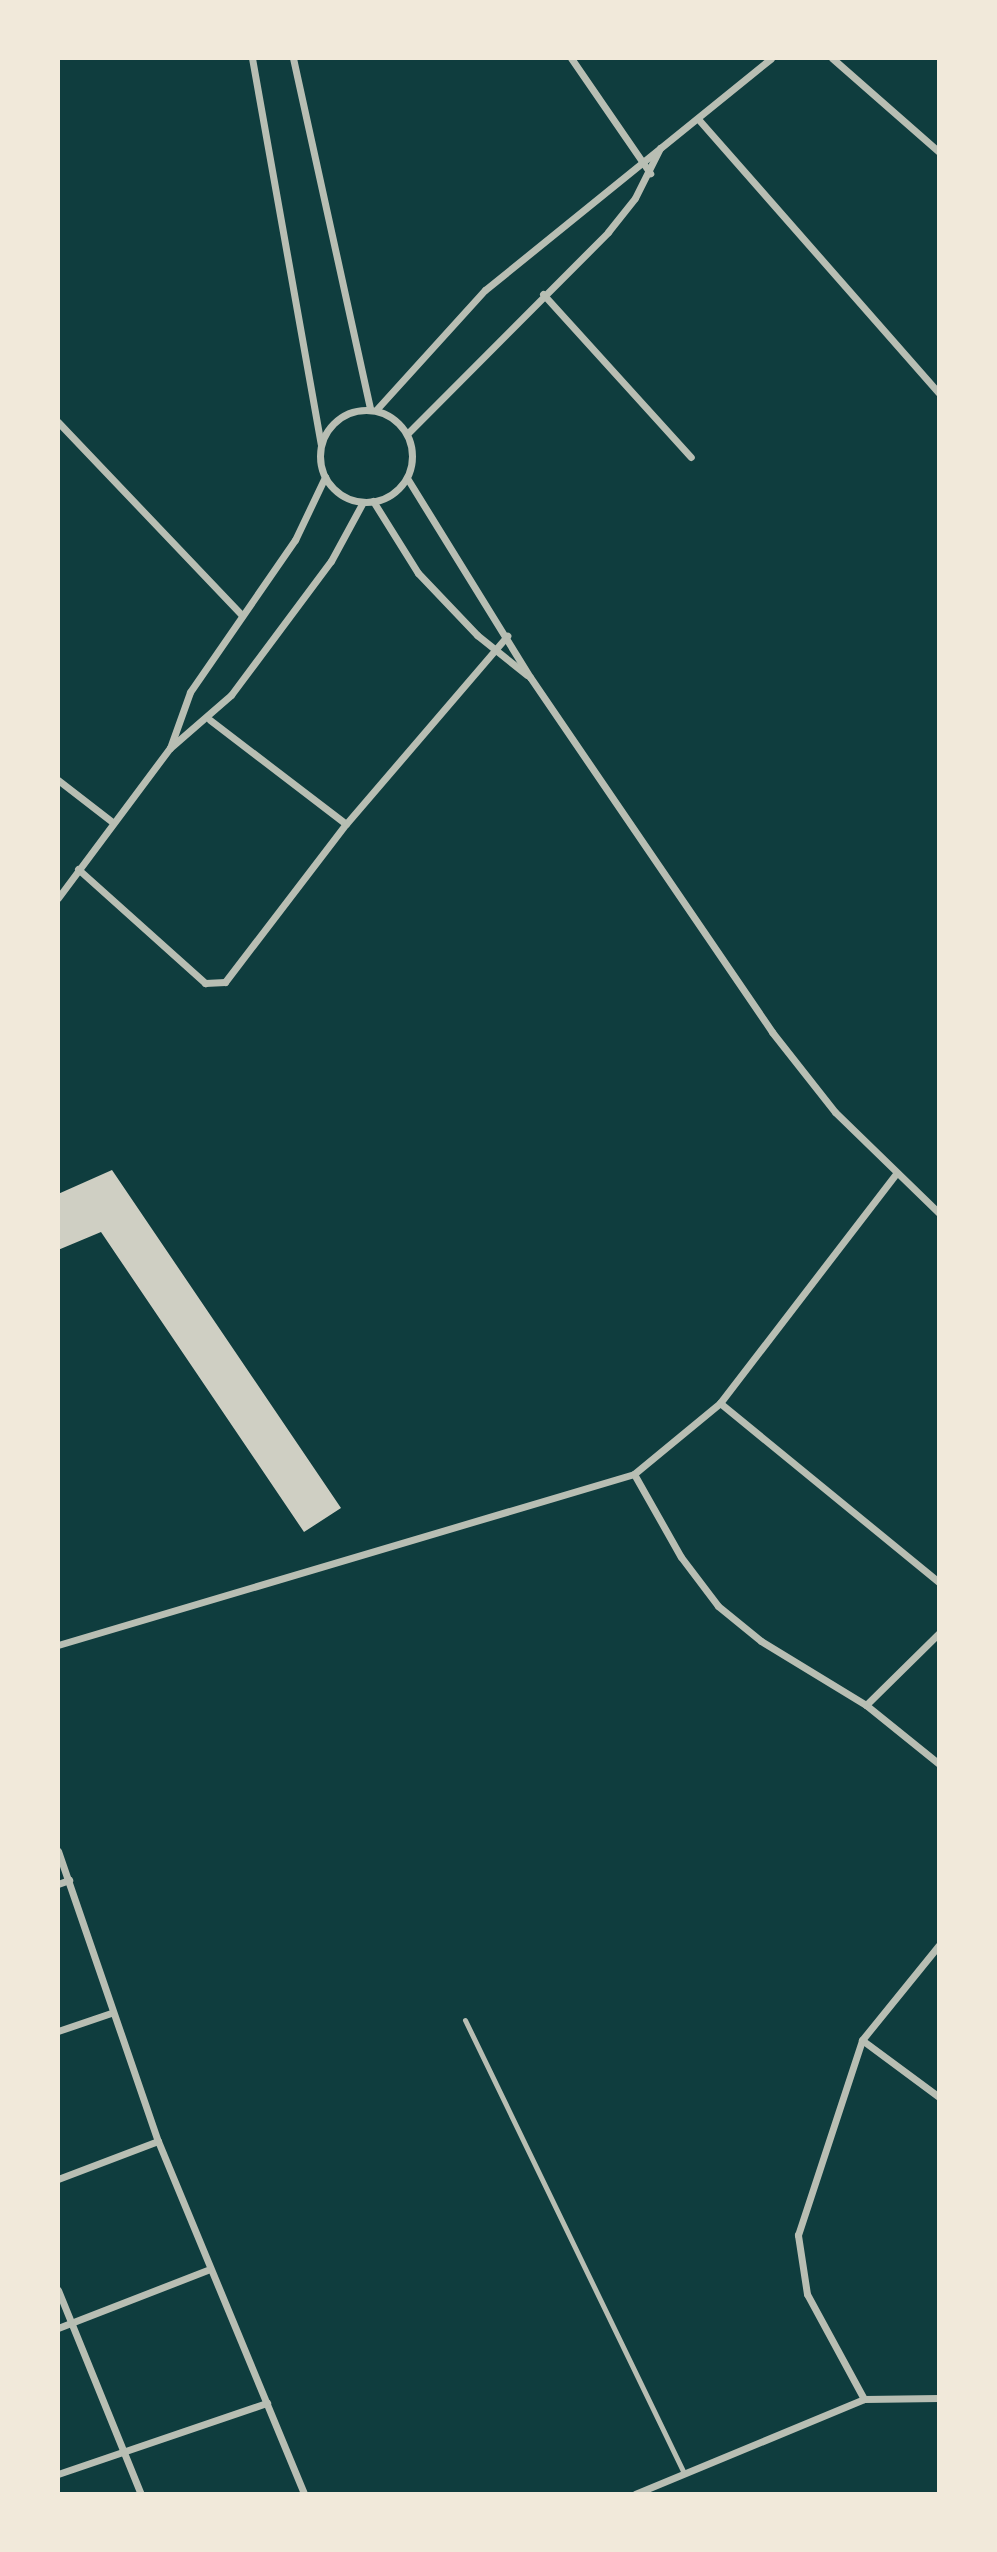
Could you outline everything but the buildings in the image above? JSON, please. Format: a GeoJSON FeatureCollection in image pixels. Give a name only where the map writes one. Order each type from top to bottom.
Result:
{"type":"FeatureCollection","features":[{"type":"Feature","properties":{"kind":"street"},"geometry":{"type":"LineString","coordinates":[[170,748],[190,692],[295,540],[325,477],[253,58]]}},
{"type":"Feature","properties":{"kind":"street"},"geometry":{"type":"LineString","coordinates":[[293,58],[373,410],[407,434],[412,455],[407,478],[373,501],[363,502],[348,498],[325,477]]}},
{"type":"Feature","properties":{"kind":"street"},"geometry":{"type":"LineString","coordinates":[[571,58],[650,173]]}},
{"type":"Feature","properties":{"kind":"street"},"geometry":{"type":"LineString","coordinates":[[321,444],[349,413],[373,410],[485,290],[642,162],[699,120],[771,58]]}},
{"type":"Feature","properties":{"kind":"street"},"geometry":{"type":"LineString","coordinates":[[832,58],[939,152]]}},
{"type":"Feature","properties":{"kind":"street"},"geometry":{"type":"LineString","coordinates":[[699,120],[939,393]]}},
{"type":"Feature","properties":{"kind":"street"},"geometry":{"type":"LineString","coordinates":[[407,434],[543,294],[608,232],[650,173],[660,148]]}},
{"type":"Feature","properties":{"kind":"street"},"geometry":{"type":"LineString","coordinates":[[543,294],[691,457]]}},
{"type":"Feature","properties":{"kind":"street"},"geometry":{"type":"LineString","coordinates":[[58,422],[242,615]]}},
{"type":"Feature","properties":{"kind":"street"},"geometry":{"type":"LineString","coordinates":[[407,478],[530,677],[772,1032],[895,1175],[939,1213]]}},
{"type":"Feature","properties":{"kind":"street"},"geometry":{"type":"LineString","coordinates":[[373,501],[418,573],[495,649],[530,677]]}},
{"type":"Feature","properties":{"kind":"street"},"geometry":{"type":"LineString","coordinates":[[58,898],[111,821],[170,748],[210,720],[331,561],[363,502]]}},
{"type":"Feature","properties":{"kind":"street"},"geometry":{"type":"LineString","coordinates":[[78,869],[215,985],[236,975],[346,824],[507,636]]}},
{"type":"Feature","properties":{"kind":"street"},"geometry":{"type":"LineString","coordinates":[[210,720],[346,824]]}},
{"type":"Feature","properties":{"kind":"street"},"geometry":{"type":"LineString","coordinates":[[58,780],[111,821]]}},
{"type":"Feature","properties":{"kind":"street"},"geometry":{"type":"LineString","coordinates":[[58,1645],[634,1474],[720,1403],[895,1175]]}},
{"type":"Feature","properties":{"kind":"street"},"geometry":{"type":"LineString","coordinates":[[720,1403],[939,1582]]}},
{"type":"Feature","properties":{"kind":"street"},"geometry":{"type":"LineString","coordinates":[[634,1474],[681,1557],[718,1606],[761,1642],[866,1705],[939,1764]]}},
{"type":"Feature","properties":{"kind":"street"},"geometry":{"type":"LineString","coordinates":[[866,1705],[939,1633]]}},
{"type":"Feature","properties":{"kind":"street"},"geometry":{"type":"LineString","coordinates":[[58,1851],[111,2012],[158,2141],[304,2494]]}},
{"type":"Feature","properties":{"kind":"street"},"geometry":{"type":"LineString","coordinates":[[58,1884],[69,1880]]}},
{"type":"Feature","properties":{"kind":"street"},"geometry":{"type":"LineString","coordinates":[[864,2399],[807,2294],[798,2235],[862,2040],[939,1945]]}},
{"type":"Feature","properties":{"kind":"street"},"geometry":{"type":"LineString","coordinates":[[58,2031],[111,2012]]}},
{"type":"Feature","properties":{"kind":"street"},"geometry":{"type":"LineString","coordinates":[[862,2040],[939,2097]]}},
{"type":"Feature","properties":{"kind":"street"},"geometry":{"type":"LineString","coordinates":[[58,2179],[158,2141]]}},
{"type":"Feature","properties":{"kind":"street"},"geometry":{"type":"LineString","coordinates":[[58,2328],[210,2269]]}},
{"type":"Feature","properties":{"kind":"street"},"geometry":{"type":"LineString","coordinates":[[58,2290],[141,2494]]}},
{"type":"Feature","properties":{"kind":"street"},"geometry":{"type":"LineString","coordinates":[[635,2494],[864,2399],[939,2398]]}},
{"type":"Feature","properties":{"kind":"street"},"geometry":{"type":"LineString","coordinates":[[58,2474],[267,2403]]}},
{"type":"Feature","properties":{"kind":"lane"},"geometry":{"type":"LineString","coordinates":[[465,2020],[684,2473]]}}]}
